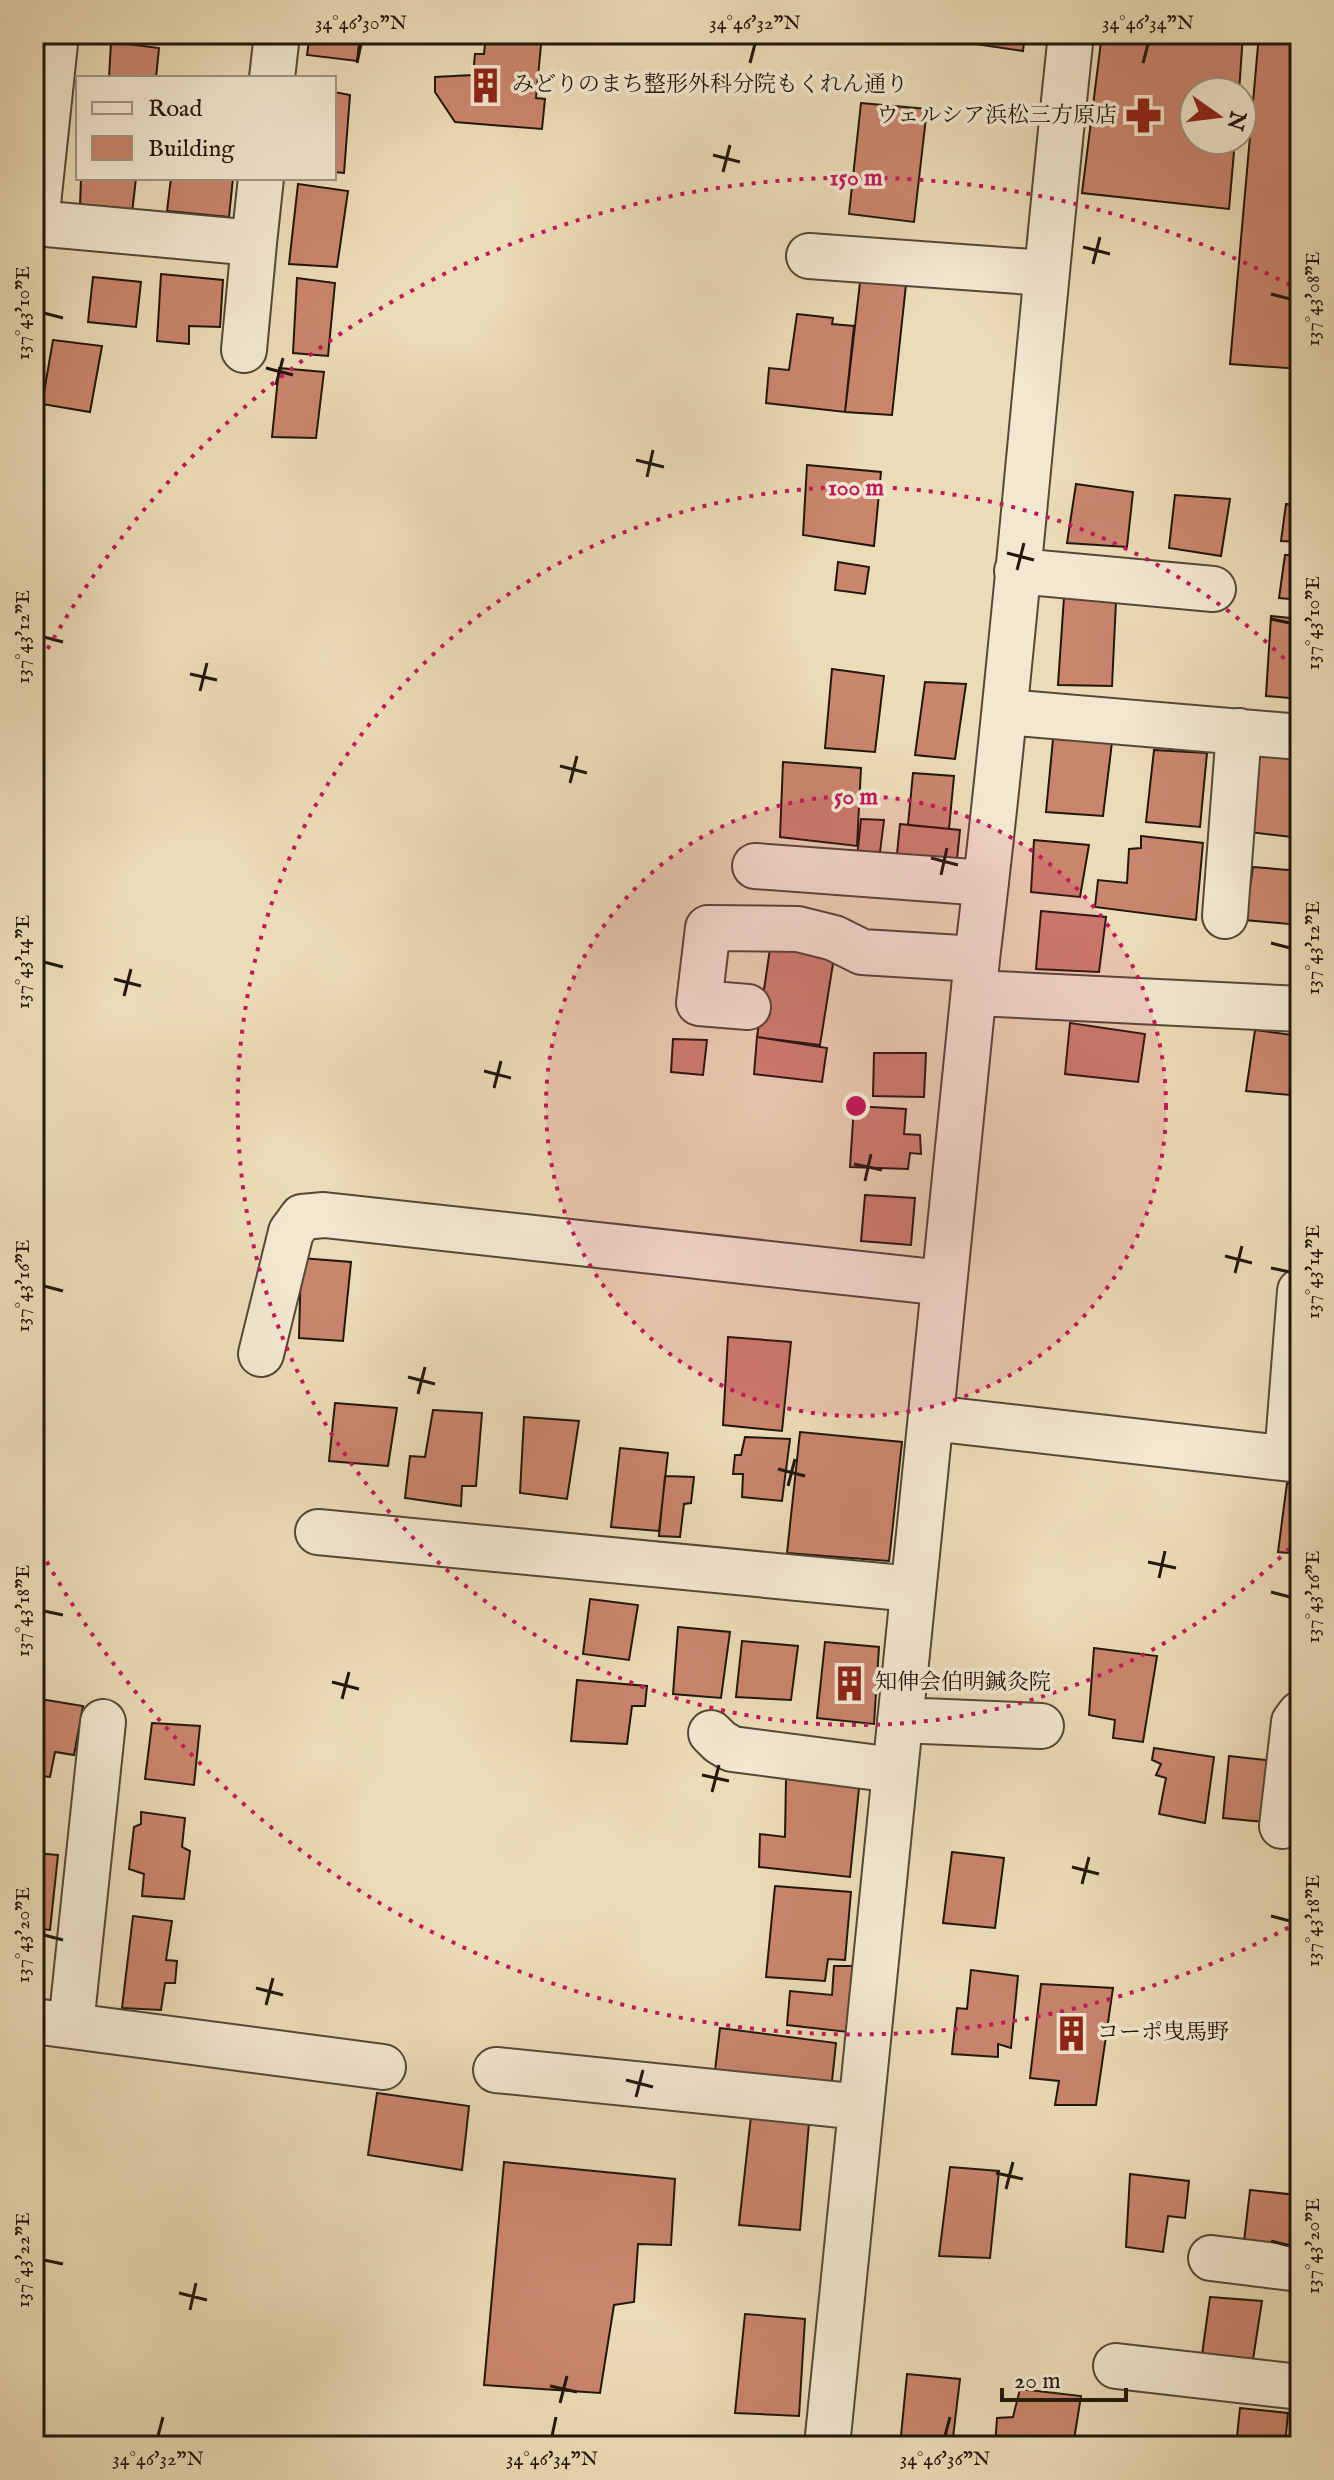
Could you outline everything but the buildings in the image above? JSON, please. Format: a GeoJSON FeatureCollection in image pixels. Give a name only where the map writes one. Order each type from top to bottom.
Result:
{"type":"FeatureCollection","features":[{"type":"Feature","properties":{"kind":"street"},"geometry":{"type":"LineString","coordinates":[[56,34],[35,231],[254,243]]}},
{"type":"Feature","properties":{"kind":"street"},"geometry":{"type":"LineString","coordinates":[[272,76],[277,34]]}},
{"type":"Feature","properties":{"kind":"street"},"geometry":{"type":"LineString","coordinates":[[827,2446],[944,1283],[1006,712],[1045,273],[1071,34]]}},
{"type":"Feature","properties":{"kind":"street"},"geometry":{"type":"LineString","coordinates":[[244,350],[261,180]]}},
{"type":"Feature","properties":{"kind":"street"},"geometry":{"type":"LineString","coordinates":[[809,256],[1045,273]]}},
{"type":"Feature","properties":{"kind":"street"},"geometry":{"type":"LineString","coordinates":[[1017,571],[1213,589]]}},
{"type":"Feature","properties":{"kind":"street"},"geometry":{"type":"LineString","coordinates":[[1006,712],[1300,737]]}},
{"type":"Feature","properties":{"kind":"street"},"geometry":{"type":"LineString","coordinates":[[1225,916],[1239,731]]}},
{"type":"Feature","properties":{"kind":"street"},"geometry":{"type":"LineString","coordinates":[[755,866],[986,883]]}},
{"type":"Feature","properties":{"kind":"street"},"geometry":{"type":"LineString","coordinates":[[748,1007],[699,1003],[708,928],[798,929],[834,938],[862,952],[976,976],[1300,1009]]}},
{"type":"Feature","properties":{"kind":"street"},"geometry":{"type":"LineString","coordinates":[[261,1354],[291,1232],[302,1217],[324,1215],[944,1283]]}},
{"type":"Feature","properties":{"kind":"street"},"geometry":{"type":"LineString","coordinates":[[931,1418],[1293,1459],[1300,1291]]}},
{"type":"Feature","properties":{"kind":"street"},"geometry":{"type":"LineString","coordinates":[[318,1532],[913,1589]]}},
{"type":"Feature","properties":{"kind":"street"},"geometry":{"type":"LineString","coordinates":[[1282,1826],[1294,1722],[1300,1714]]}},
{"type":"Feature","properties":{"kind":"street"},"geometry":{"type":"LineString","coordinates":[[900,1720],[1041,1726]]}},
{"type":"Feature","properties":{"kind":"street"},"geometry":{"type":"LineString","coordinates":[[103,1722],[53,2023],[383,2067]]}},
{"type":"Feature","properties":{"kind":"street"},"geometry":{"type":"LineString","coordinates":[[711,1733],[732,1749],[894,1770]]}},
{"type":"Feature","properties":{"kind":"street"},"geometry":{"type":"LineString","coordinates":[[496,2070],[861,2107]]}},
{"type":"Feature","properties":{"kind":"street"},"geometry":{"type":"LineString","coordinates":[[1211,2258],[1300,2269]]}},
{"type":"Feature","properties":{"kind":"street"},"geometry":{"type":"LineString","coordinates":[[1116,2366],[1300,2387]]}},
{"type":"Feature","properties":{"kind":"place","name":"みどりのまち整形外科分院もくれん通り"},"geometry":{"type":"Point","coordinates":[486,85]}},
{"type":"Feature","properties":{"kind":"place","name":"ウェルシア浜松三方原店"},"geometry":{"type":"Point","coordinates":[1143,116]}},
{"type":"Feature","properties":{"kind":"place","name":"知伸会伯明鍼灸院"},"geometry":{"type":"Point","coordinates":[849,1683]}},
{"type":"Feature","properties":{"kind":"place","name":"コーポ曳馬野"},"geometry":{"type":"Point","coordinates":[1071,2033]}}]}
